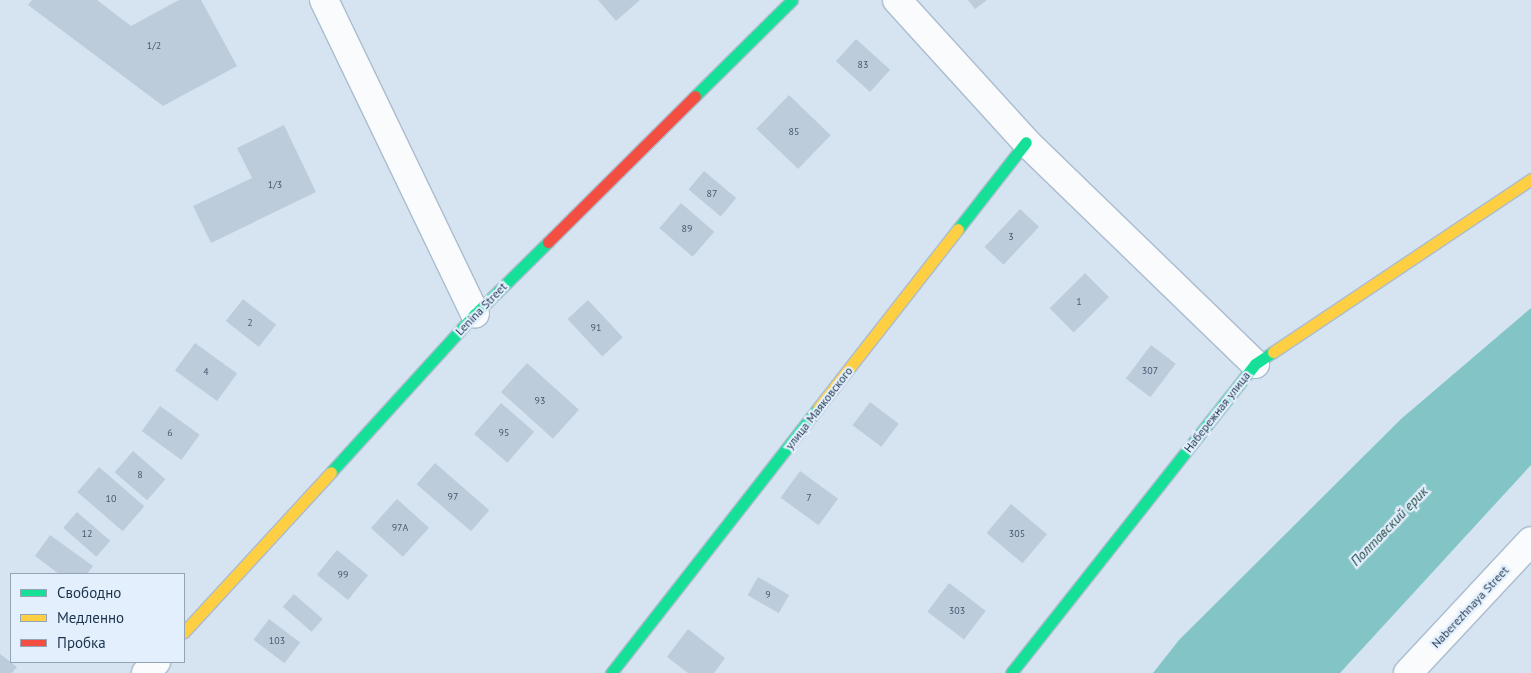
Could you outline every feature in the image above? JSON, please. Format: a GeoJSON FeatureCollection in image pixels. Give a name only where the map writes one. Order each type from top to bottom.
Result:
{"type":"FeatureCollection","features":[{"type":"Feature","properties":{"kind":"street"},"geometry":{"type":"LineString","coordinates":[[324,0],[475,314]]}},
{"type":"Feature","properties":{"kind":"street","name":"Lenina Street"},"geometry":{"type":"LineString","coordinates":[[185,631],[475,314],[792,0]]}},
{"type":"Feature","properties":{"kind":"street"},"geometry":{"type":"LineString","coordinates":[[897,0],[1026,142],[1255,364]]}},
{"type":"Feature","properties":{"kind":"street","name":"улица Маяковского"},"geometry":{"type":"LineString","coordinates":[[611,673],[1026,142]]}},
{"type":"Feature","properties":{"kind":"street","name":"Набережная улица"},"geometry":{"type":"LineString","coordinates":[[1011,673],[1255,364],[1531,179]]}},
{"type":"Feature","properties":{"kind":"street","name":"Naberezhnaya Street"},"geometry":{"type":"LineString","coordinates":[[1408,673],[1531,541]]}},
{"type":"Feature","properties":{"kind":"street"},"geometry":{"type":"LineString","coordinates":[[146,673],[155,663]]}},
{"type":"Feature","properties":{"kind":"water","name":"Полтавский ерик"},"geometry":{"type":"Polygon","coordinates":[[[1531,308],[1531,465],[1340,673],[1153,673],[1179,640],[1401,419],[1531,308]]]}},
{"type":"Feature","properties":{"kind":"building"},"geometry":{"type":"Polygon","coordinates":[[[32,0],[97,0],[131,26],[179,0],[201,0],[237,66],[163,106],[28,5],[32,0]]]}},
{"type":"Feature","properties":{"kind":"building"},"geometry":{"type":"Polygon","coordinates":[[[598,0],[640,0],[616,21],[598,0]]]}},
{"type":"Feature","properties":{"kind":"building"},"geometry":{"type":"Polygon","coordinates":[[[968,0],[987,0],[975,9],[968,0]]]}},
{"type":"Feature","properties":{"kind":"building"},"geometry":{"type":"Polygon","coordinates":[[[856,39],[890,70],[870,92],[836,61],[856,39]]]}},
{"type":"Feature","properties":{"kind":"building"},"geometry":{"type":"Polygon","coordinates":[[[789,95],[831,135],[798,169],[756,129],[789,95]]]}},
{"type":"Feature","properties":{"kind":"building"},"geometry":{"type":"Polygon","coordinates":[[[284,125],[316,192],[211,243],[193,206],[252,178],[237,148],[284,125]]]}},
{"type":"Feature","properties":{"kind":"building"},"geometry":{"type":"Polygon","coordinates":[[[704,171],[736,198],[721,216],[689,189],[704,171]]]}},
{"type":"Feature","properties":{"kind":"building"},"geometry":{"type":"Polygon","coordinates":[[[681,203],[714,232],[693,257],[659,228],[681,203]]]}},
{"type":"Feature","properties":{"kind":"building"},"geometry":{"type":"Polygon","coordinates":[[[1020,209],[1039,227],[1004,265],[985,247],[1020,209]]]}},
{"type":"Feature","properties":{"kind":"building"},"geometry":{"type":"Polygon","coordinates":[[[1085,273],[1109,297],[1074,332],[1050,308],[1085,273]]]}},
{"type":"Feature","properties":{"kind":"building"},"geometry":{"type":"Polygon","coordinates":[[[243,299],[276,325],[259,347],[226,321],[243,299]]]}},
{"type":"Feature","properties":{"kind":"building"},"geometry":{"type":"Polygon","coordinates":[[[588,300],[623,337],[602,356],[568,319],[588,300]]]}},
{"type":"Feature","properties":{"kind":"building"},"geometry":{"type":"Polygon","coordinates":[[[195,343],[237,374],[217,401],[175,371],[195,343]]]}},
{"type":"Feature","properties":{"kind":"building"},"geometry":{"type":"Polygon","coordinates":[[[1151,345],[1176,364],[1150,397],[1126,379],[1151,345]]]}},
{"type":"Feature","properties":{"kind":"building"},"geometry":{"type":"Polygon","coordinates":[[[527,363],[579,410],[553,439],[501,392],[527,363]]]}},
{"type":"Feature","properties":{"kind":"building"},"geometry":{"type":"Polygon","coordinates":[[[870,402],[899,424],[881,447],[853,425],[870,402]]]}},
{"type":"Feature","properties":{"kind":"building"},"geometry":{"type":"Polygon","coordinates":[[[501,403],[534,432],[507,463],[474,434],[501,403]]]}},
{"type":"Feature","properties":{"kind":"building"},"geometry":{"type":"Polygon","coordinates":[[[160,406],[200,435],[181,460],[142,431],[160,406]]]}},
{"type":"Feature","properties":{"kind":"building"},"geometry":{"type":"Polygon","coordinates":[[[133,451],[165,479],[147,500],[115,472],[133,451]]]}},
{"type":"Feature","properties":{"kind":"building"},"geometry":{"type":"Polygon","coordinates":[[[435,463],[489,510],[471,531],[417,484],[435,463]]]}},
{"type":"Feature","properties":{"kind":"building"},"geometry":{"type":"Polygon","coordinates":[[[99,467],[144,506],[123,531],[77,492],[99,467]]]}},
{"type":"Feature","properties":{"kind":"building"},"geometry":{"type":"Polygon","coordinates":[[[800,471],[838,499],[819,525],[781,498],[800,471]]]}},
{"type":"Feature","properties":{"kind":"building"},"geometry":{"type":"Polygon","coordinates":[[[397,499],[429,528],[403,557],[371,528],[397,499]]]}},
{"type":"Feature","properties":{"kind":"building"},"geometry":{"type":"Polygon","coordinates":[[[1011,504],[1047,534],[1023,563],[987,533],[1011,504]]]}},
{"type":"Feature","properties":{"kind":"building"},"geometry":{"type":"Polygon","coordinates":[[[77,512],[110,541],[96,557],[63,528],[77,512]]]}},
{"type":"Feature","properties":{"kind":"building"},"geometry":{"type":"Polygon","coordinates":[[[50,535],[93,566],[88,573],[58,573],[35,556],[50,535]]]}},
{"type":"Feature","properties":{"kind":"building"},"geometry":{"type":"Polygon","coordinates":[[[337,550],[368,575],[348,600],[317,575],[337,550]]]}},
{"type":"Feature","properties":{"kind":"building"},"geometry":{"type":"Polygon","coordinates":[[[758,577],[789,595],[779,613],[748,595],[758,577]]]}},
{"type":"Feature","properties":{"kind":"building"},"geometry":{"type":"Polygon","coordinates":[[[949,583],[986,611],[964,639],[927,612],[949,583]]]}},
{"type":"Feature","properties":{"kind":"building"},"geometry":{"type":"Polygon","coordinates":[[[294,594],[323,619],[312,632],[283,607],[294,594]]]}},
{"type":"Feature","properties":{"kind":"building"},"geometry":{"type":"Polygon","coordinates":[[[269,619],[300,642],[284,663],[253,640],[269,619]]]}},
{"type":"Feature","properties":{"kind":"building"},"geometry":{"type":"Polygon","coordinates":[[[688,629],[725,658],[714,673],[688,673],[667,657],[688,629]]]}},
{"type":"Feature","properties":{"kind":"building"},"geometry":{"type":"Polygon","coordinates":[[[0,654],[17,667],[12,673],[0,673],[0,654]]]}},
{"type":"Feature","properties":{"kind":"traffic: fast"},"geometry":{"type":"LineString","coordinates":[[695,96],[792,0]]}},
{"type":"Feature","properties":{"kind":"traffic: fast"},"geometry":{"type":"LineString","coordinates":[[958,229],[1026,142]]}},
{"type":"Feature","properties":{"kind":"traffic: fast"},"geometry":{"type":"LineString","coordinates":[[331,472],[475,314],[548,242]]}},
{"type":"Feature","properties":{"kind":"traffic: fast"},"geometry":{"type":"LineString","coordinates":[[1011,673],[1255,364],[1273,352]]}},
{"type":"Feature","properties":{"kind":"traffic: fast"},"geometry":{"type":"LineString","coordinates":[[611,673],[818,408]]}},
{"type":"Feature","properties":{"kind":"traffic: slow"},"geometry":{"type":"LineString","coordinates":[[1273,352],[1531,179]]}},
{"type":"Feature","properties":{"kind":"traffic: slow"},"geometry":{"type":"LineString","coordinates":[[818,408],[958,229]]}},
{"type":"Feature","properties":{"kind":"traffic: slow"},"geometry":{"type":"LineString","coordinates":[[185,631],[331,472]]}},
{"type":"Feature","properties":{"kind":"traffic: jam"},"geometry":{"type":"LineString","coordinates":[[548,242],[695,96]]}}]}
